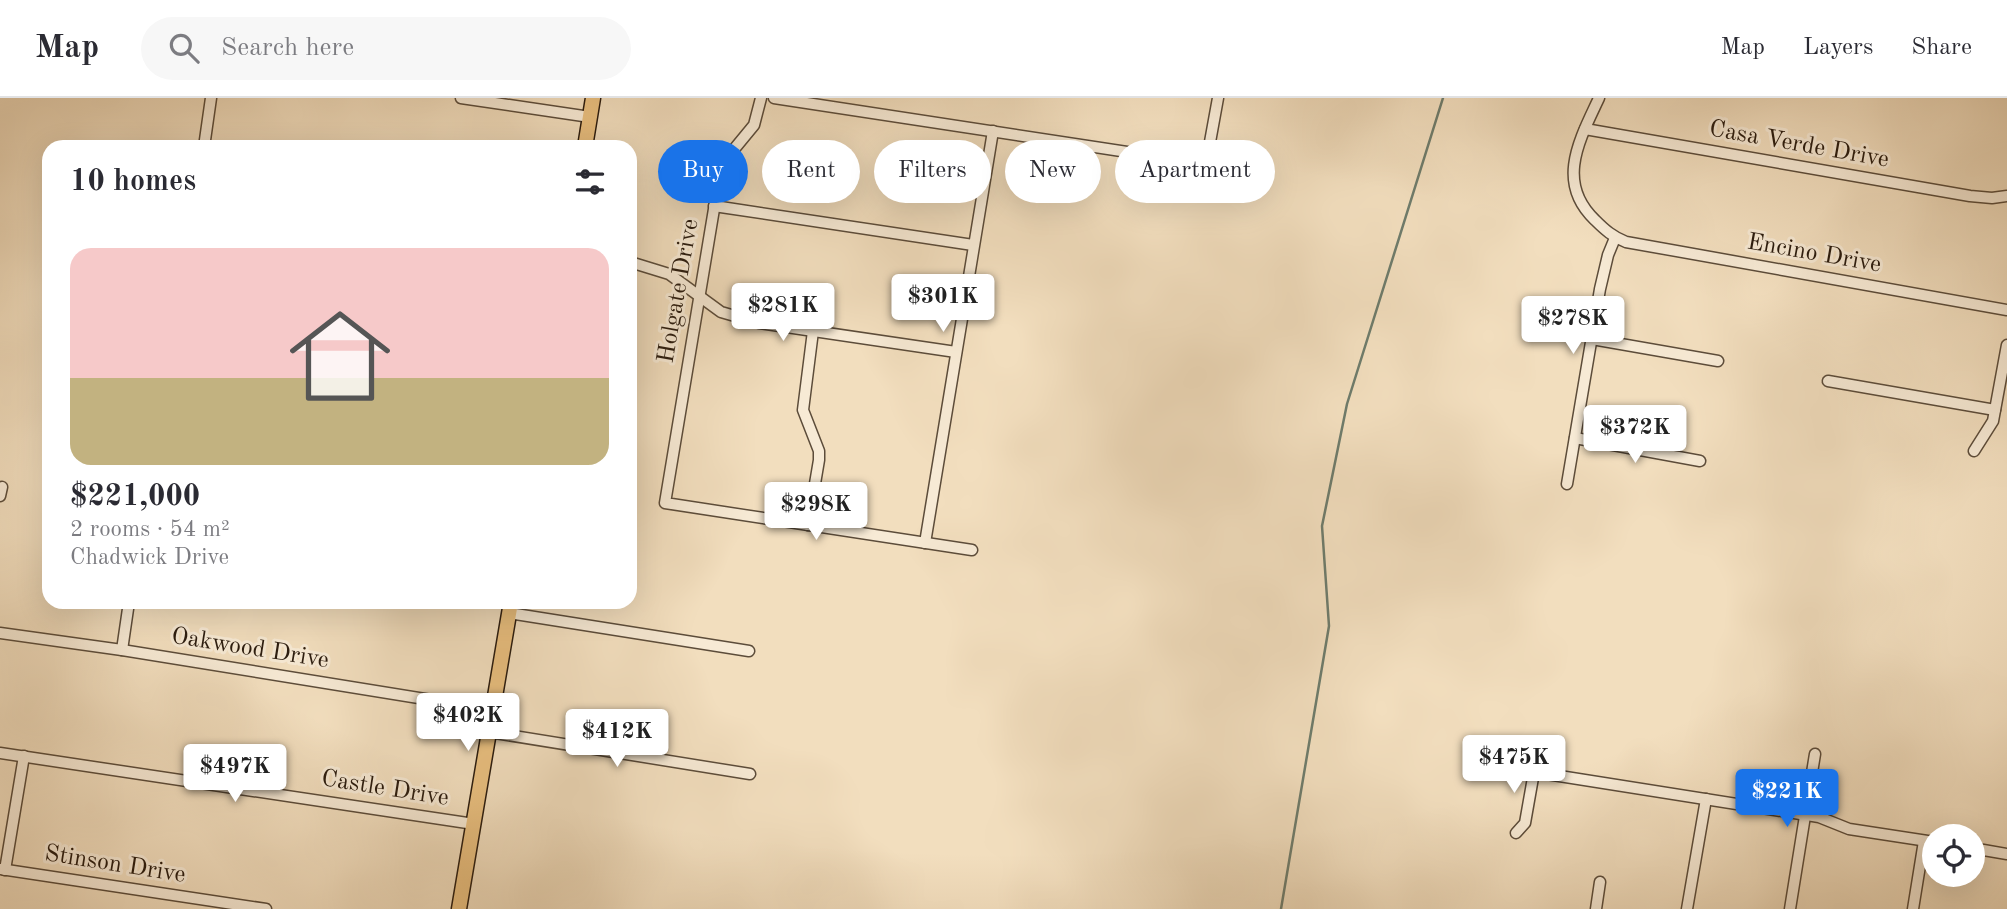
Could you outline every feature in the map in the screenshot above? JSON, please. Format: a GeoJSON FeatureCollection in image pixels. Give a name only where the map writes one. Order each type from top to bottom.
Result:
{"type":"FeatureCollection","features":[{"type":"Feature","properties":{"kind":"main road"},"geometry":{"type":"LineString","coordinates":[[586,140],[593,98]]}},
{"type":"Feature","properties":{"kind":"main road"},"geometry":{"type":"LineString","coordinates":[[459,909],[510,609]]}},
{"type":"Feature","properties":{"kind":"street"},"geometry":{"type":"LineString","coordinates":[[205,140],[211,98]]}},
{"type":"Feature","properties":{"kind":"street"},"geometry":{"type":"LineString","coordinates":[[461,98],[590,117]]}},
{"type":"Feature","properties":{"kind":"street","name":"Holgate Drive"},"geometry":{"type":"LineString","coordinates":[[761,98],[754,125],[726,159],[720,173],[665,503],[808,525]]}},
{"type":"Feature","properties":{"kind":"street"},"geometry":{"type":"LineString","coordinates":[[774,98],[1206,164],[1218,98]]}},
{"type":"Feature","properties":{"kind":"street"},"geometry":{"type":"LineString","coordinates":[[1567,484],[1605,266],[1615,238],[1588,214],[1577,196],[1574,180],[1574,161],[1599,98]]}},
{"type":"Feature","properties":{"kind":"street","name":"Casa Verde Drive"},"geometry":{"type":"LineString","coordinates":[[1585,129],[1970,196],[2007,196]]}},
{"type":"Feature","properties":{"kind":"street"},"geometry":{"type":"LineString","coordinates":[[925,542],[993,131]]}},
{"type":"Feature","properties":{"kind":"street"},"geometry":{"type":"LineString","coordinates":[[715,206],[973,245]]}},
{"type":"Feature","properties":{"kind":"street","name":"Encino Drive"},"geometry":{"type":"LineString","coordinates":[[1615,238],[2007,310]]}},
{"type":"Feature","properties":{"kind":"street"},"geometry":{"type":"LineString","coordinates":[[637,264],[669,274],[721,312],[736,318],[956,352]]}},
{"type":"Feature","properties":{"kind":"street"},"geometry":{"type":"LineString","coordinates":[[813,331],[803,410],[819,451],[819,460],[808,525],[972,550]]}},
{"type":"Feature","properties":{"kind":"street"},"geometry":{"type":"LineString","coordinates":[[1592,339],[1718,361]]}},
{"type":"Feature","properties":{"kind":"street"},"geometry":{"type":"LineString","coordinates":[[1974,451],[1990,427],[1996,410],[2006,352]]}},
{"type":"Feature","properties":{"kind":"street"},"geometry":{"type":"LineString","coordinates":[[1828,381],[1996,410]]}},
{"type":"Feature","properties":{"kind":"street"},"geometry":{"type":"LineString","coordinates":[[1575,438],[1700,461]]}},
{"type":"Feature","properties":{"kind":"street"},"geometry":{"type":"LineString","coordinates":[[122,650],[128,609]]}},
{"type":"Feature","properties":{"kind":"street"},"geometry":{"type":"LineString","coordinates":[[521,609],[750,651]]}},
{"type":"Feature","properties":{"kind":"street","name":"Oakwood Drive"},"geometry":{"type":"LineString","coordinates":[[0,633],[493,710]]}},
{"type":"Feature","properties":{"kind":"street"},"geometry":{"type":"LineString","coordinates":[[489,732],[750,774]]}},
{"type":"Feature","properties":{"kind":"street","name":"Castle Drive"},"geometry":{"type":"LineString","coordinates":[[0,753],[474,824]]}},
{"type":"Feature","properties":{"kind":"street"},"geometry":{"type":"LineString","coordinates":[[1790,909],[1815,754]]}},
{"type":"Feature","properties":{"kind":"street"},"geometry":{"type":"LineString","coordinates":[[3,869],[24,756]]}},
{"type":"Feature","properties":{"kind":"street"},"geometry":{"type":"LineString","coordinates":[[1516,833],[1525,823],[1534,772],[1805,814],[1849,829],[1922,841]]}},
{"type":"Feature","properties":{"kind":"street"},"geometry":{"type":"LineString","coordinates":[[1687,909],[1706,799]]}},
{"type":"Feature","properties":{"kind":"street"},"geometry":{"type":"LineString","coordinates":[[1985,850],[2007,854]]}},
{"type":"Feature","properties":{"kind":"street","name":"Stinson Drive"},"geometry":{"type":"LineString","coordinates":[[3,869],[266,909]]}},
{"type":"Feature","properties":{"kind":"street"},"geometry":{"type":"LineString","coordinates":[[1913,909],[1922,871]]}},
{"type":"Feature","properties":{"kind":"street"},"geometry":{"type":"LineString","coordinates":[[1596,909],[1600,883]]}},
{"type":"Feature","properties":{"kind":"waterway"},"geometry":{"type":"LineString","coordinates":[[1281,909],[1329,626],[1322,526],[1347,404],[1443,98]]}}]}
